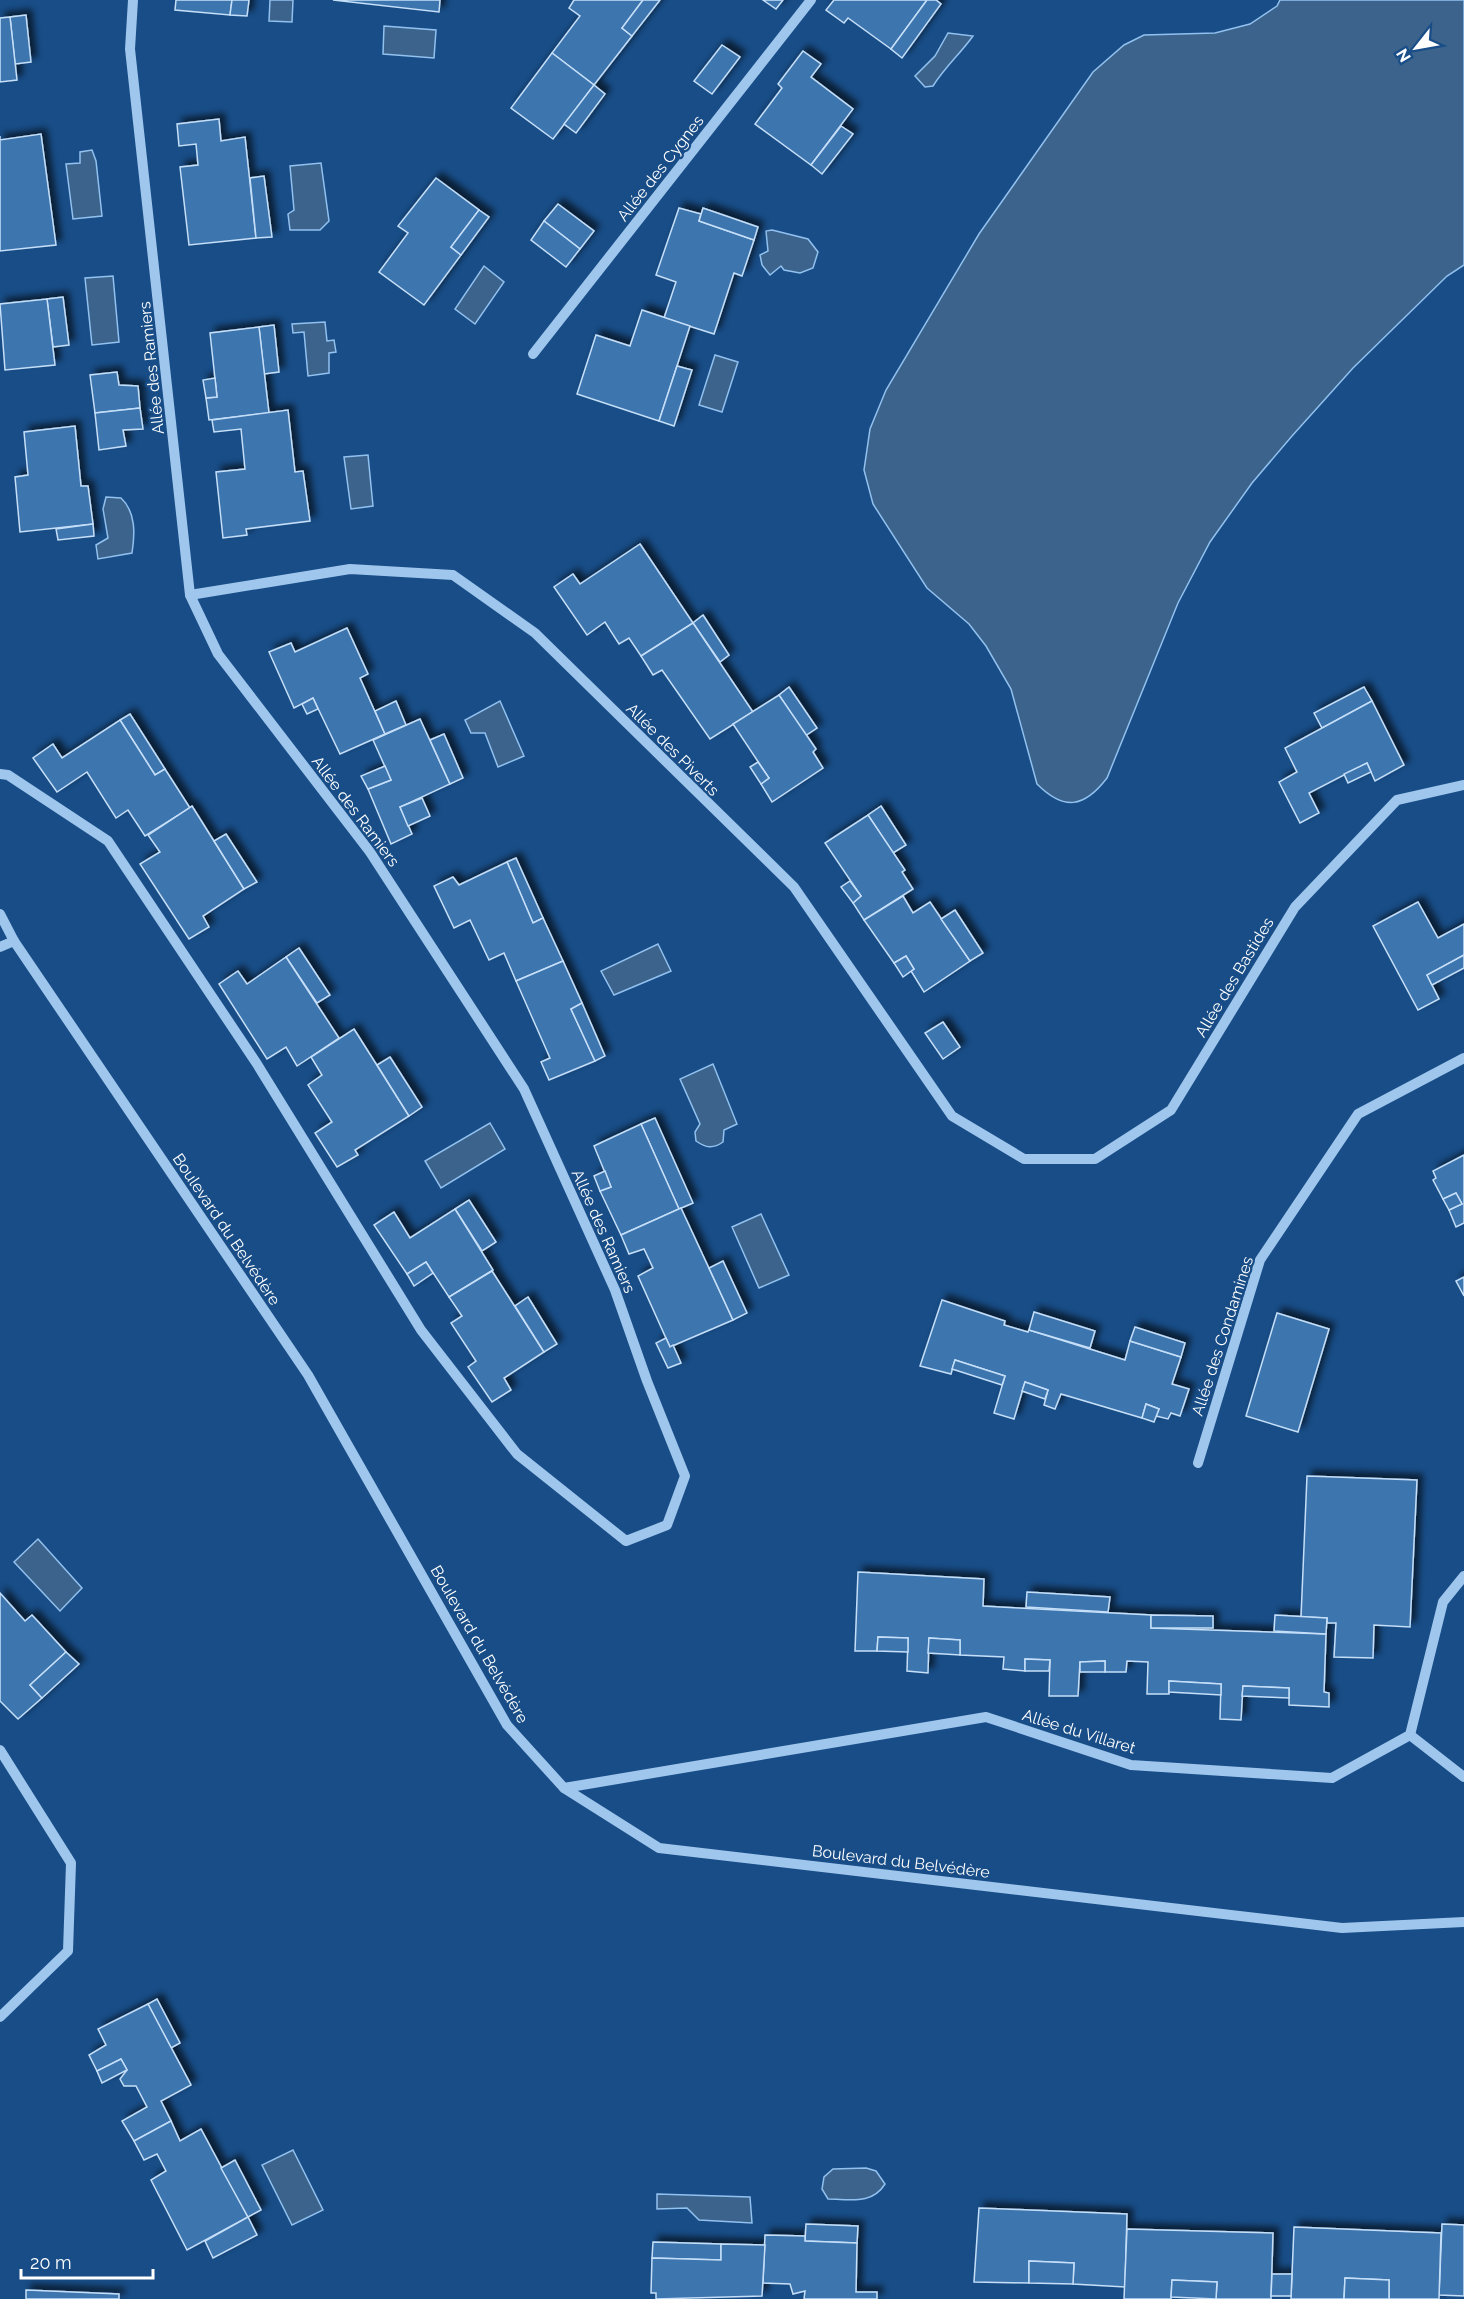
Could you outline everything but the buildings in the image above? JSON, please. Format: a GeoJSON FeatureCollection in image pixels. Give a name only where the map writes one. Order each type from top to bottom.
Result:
{"type":"FeatureCollection","features":[{"type":"Feature","properties":{"kind":"street","name":"Allée des Ramiers"},"geometry":{"type":"LineString","coordinates":[[0,774],[8,775],[108,841],[257,1064],[421,1330],[517,1454],[626,1541],[667,1526],[685,1476],[646,1382],[615,1290],[524,1089],[370,852],[218,654],[190,595],[130,49],[133,0]]}},
{"type":"Feature","properties":{"kind":"street","name":"Allée des Cygnes"},"geometry":{"type":"LineString","coordinates":[[533,354],[811,0]]}},
{"type":"Feature","properties":{"kind":"street","name":"Allée des Piverts"},"geometry":{"type":"LineString","coordinates":[[190,595],[350,568],[453,575],[535,633],[794,888],[952,1116],[1024,1159]]}},
{"type":"Feature","properties":{"kind":"street","name":"Allée des Bastides"},"geometry":{"type":"LineString","coordinates":[[1024,1159],[1095,1159],[1171,1110],[1295,907],[1397,800],[1464,785]]}},
{"type":"Feature","properties":{"kind":"street","name":"Boulevard du Belvédère"},"geometry":{"type":"LineString","coordinates":[[0,914],[14,940],[308,1375],[507,1725],[564,1788],[659,1848],[1342,1928],[1464,1922]]}},
{"type":"Feature","properties":{"kind":"street"},"geometry":{"type":"LineString","coordinates":[[0,947],[14,940]]}},
{"type":"Feature","properties":{"kind":"street","name":"Allée des Condamines"},"geometry":{"type":"LineString","coordinates":[[1198,1463],[1260,1260],[1358,1114],[1464,1058]]}},
{"type":"Feature","properties":{"kind":"street"},"geometry":{"type":"LineString","coordinates":[[1464,1576],[1443,1602],[1410,1735],[1464,1777]]}},
{"type":"Feature","properties":{"kind":"street","name":"Allée du Villaret"},"geometry":{"type":"LineString","coordinates":[[564,1788],[986,1717],[1131,1765],[1332,1778],[1410,1735]]}},
{"type":"Feature","properties":{"kind":"street"},"geometry":{"type":"LineString","coordinates":[[0,1750],[71,1863],[68,1951],[0,2017]]}},
{"type":"Feature","properties":{"kind":"water"},"geometry":{"type":"Polygon","coordinates":[[[270,0],[293,0],[292,22],[269,21],[270,0]]]}},
{"type":"Feature","properties":{"kind":"water"},"geometry":{"type":"Polygon","coordinates":[[[1280,0],[1464,0],[1464,265],[1447,276],[1353,368],[1252,483],[1210,542],[1178,603],[1107,778],[1082,800],[1065,802],[1056,799],[1037,784],[1011,689],[986,646],[969,624],[927,588],[873,504],[864,470],[870,429],[886,390],[979,234],[1093,72],[1124,45],[1144,35],[1215,33],[1250,24],[1277,6],[1280,0]]]}},
{"type":"Feature","properties":{"kind":"water"},"geometry":{"type":"Polygon","coordinates":[[[384,26],[436,30],[434,58],[383,54],[384,26]]]}},
{"type":"Feature","properties":{"kind":"water"},"geometry":{"type":"Polygon","coordinates":[[[948,33],[973,36],[933,86],[925,87],[915,76],[935,56],[948,33]]]}},
{"type":"Feature","properties":{"kind":"water"},"geometry":{"type":"Polygon","coordinates":[[[92,150],[96,161],[102,216],[73,219],[66,164],[80,163],[80,152],[92,150]]]}},
{"type":"Feature","properties":{"kind":"water"},"geometry":{"type":"Polygon","coordinates":[[[321,163],[329,221],[320,230],[290,230],[288,214],[294,210],[290,166],[321,163]]]}},
{"type":"Feature","properties":{"kind":"water"},"geometry":{"type":"Polygon","coordinates":[[[772,230],[808,239],[818,252],[813,268],[800,273],[784,270],[781,266],[770,275],[762,265],[760,255],[768,251],[766,231],[772,230]]]}},
{"type":"Feature","properties":{"kind":"water"},"geometry":{"type":"Polygon","coordinates":[[[484,266],[504,282],[475,324],[455,309],[484,266]]]}},
{"type":"Feature","properties":{"kind":"water"},"geometry":{"type":"Polygon","coordinates":[[[113,276],[119,342],[92,345],[85,278],[113,276]]]}},
{"type":"Feature","properties":{"kind":"water"},"geometry":{"type":"Polygon","coordinates":[[[325,322],[327,341],[334,340],[336,352],[329,353],[329,373],[308,376],[304,332],[293,333],[292,324],[325,322]]]}},
{"type":"Feature","properties":{"kind":"water"},"geometry":{"type":"Polygon","coordinates":[[[715,355],[738,362],[722,412],[699,405],[715,355]]]}},
{"type":"Feature","properties":{"kind":"water"},"geometry":{"type":"Polygon","coordinates":[[[368,455],[373,506],[351,509],[344,457],[368,455]]]}},
{"type":"Feature","properties":{"kind":"water"},"geometry":{"type":"Polygon","coordinates":[[[106,497],[121,498],[126,504],[132,517],[133,546],[132,553],[98,559],[96,545],[108,538],[103,509],[106,497]]]}},
{"type":"Feature","properties":{"kind":"water"},"geometry":{"type":"Polygon","coordinates":[[[500,701],[524,756],[498,767],[485,733],[471,733],[465,720],[500,701]]]}},
{"type":"Feature","properties":{"kind":"water"},"geometry":{"type":"Polygon","coordinates":[[[658,944],[671,971],[614,995],[601,971],[658,944]]]}},
{"type":"Feature","properties":{"kind":"water"},"geometry":{"type":"Polygon","coordinates":[[[713,1064],[737,1124],[724,1130],[723,1142],[710,1147],[696,1141],[695,1132],[700,1124],[680,1079],[713,1064]]]}},
{"type":"Feature","properties":{"kind":"water"},"geometry":{"type":"Polygon","coordinates":[[[490,1123],[505,1149],[441,1188],[425,1161],[490,1123]]]}},
{"type":"Feature","properties":{"kind":"water"},"geometry":{"type":"Polygon","coordinates":[[[761,1214],[789,1275],[759,1288],[732,1227],[761,1214]]]}},
{"type":"Feature","properties":{"kind":"water"},"geometry":{"type":"Polygon","coordinates":[[[38,1539],[82,1588],[60,1611],[14,1562],[38,1539]]]}},
{"type":"Feature","properties":{"kind":"water"},"geometry":{"type":"Polygon","coordinates":[[[293,2150],[323,2210],[292,2225],[262,2165],[293,2150]]]}},
{"type":"Feature","properties":{"kind":"water"},"geometry":{"type":"Polygon","coordinates":[[[866,2168],[876,2171],[885,2184],[880,2191],[867,2198],[828,2199],[822,2189],[824,2177],[833,2169],[866,2168]]]}},
{"type":"Feature","properties":{"kind":"water"},"geometry":{"type":"Polygon","coordinates":[[[657,2194],[750,2197],[752,2223],[699,2220],[687,2208],[657,2209],[657,2194]]]}}]}
